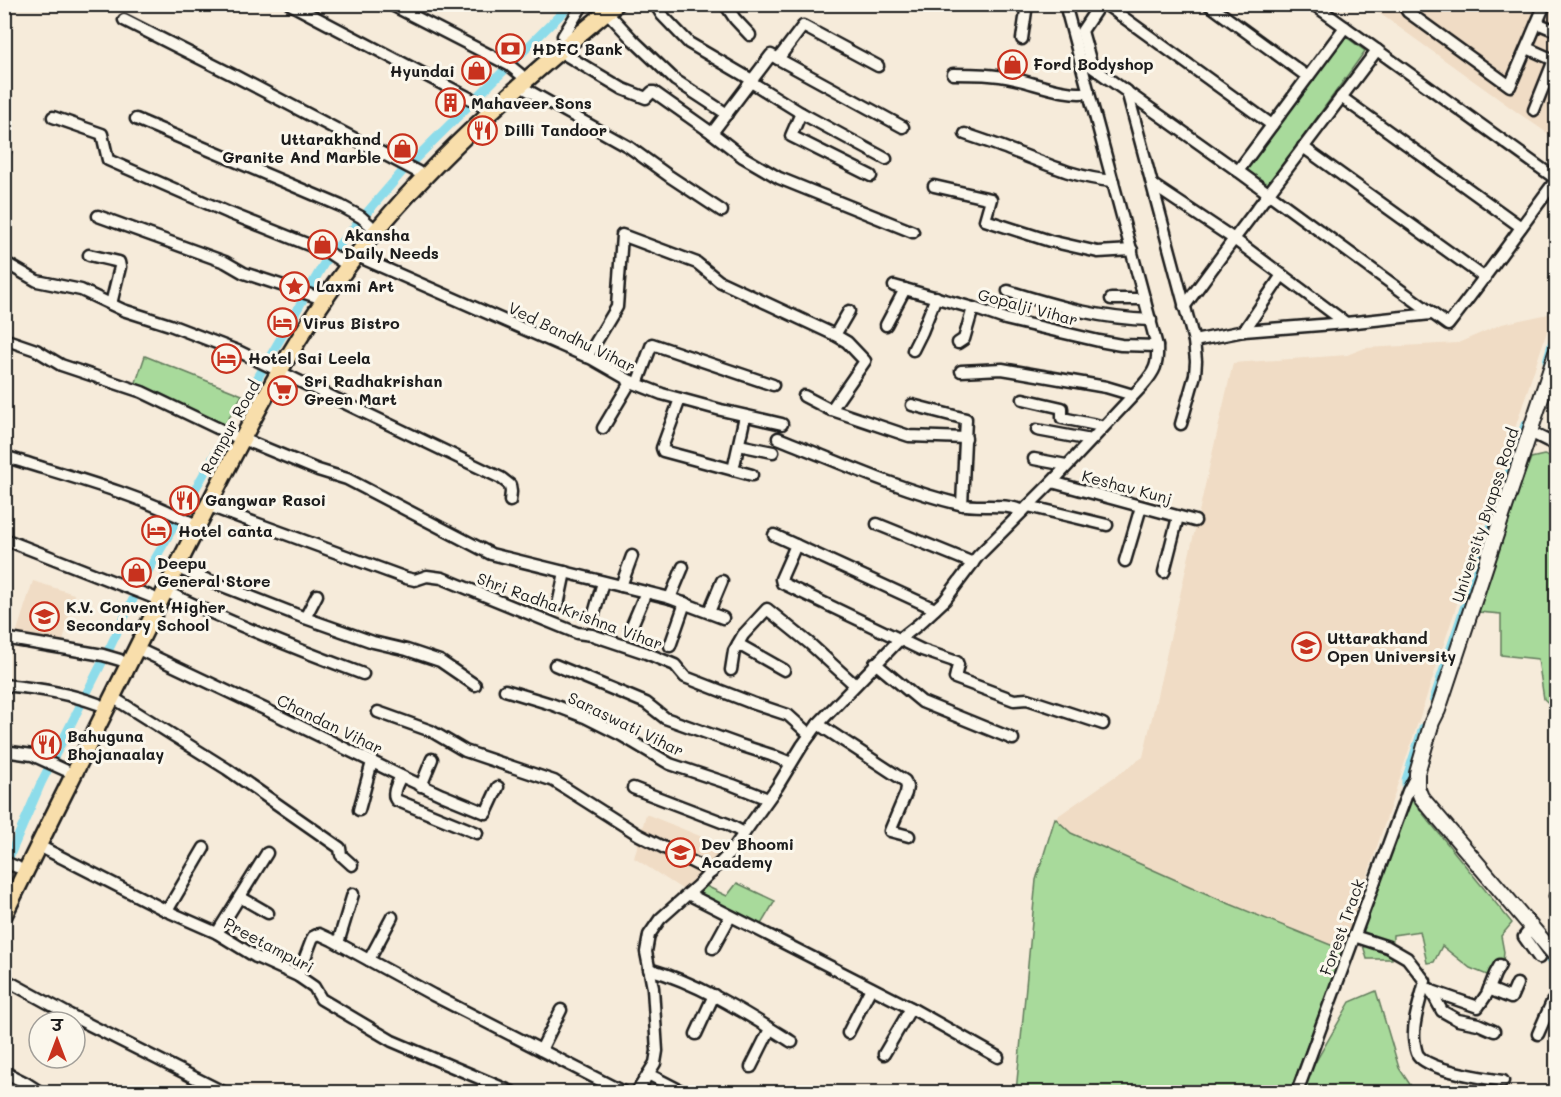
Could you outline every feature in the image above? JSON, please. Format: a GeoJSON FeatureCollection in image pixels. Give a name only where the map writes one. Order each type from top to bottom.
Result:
{"type":"FeatureCollection","features":[{"type":"Feature","properties":{"kind":"main road","name":"Rampur Road"},"geometry":{"type":"LineString","coordinates":[[4,915],[39,846],[86,738],[112,697],[136,648],[147,593],[177,568],[208,506],[271,367],[377,230],[451,151],[515,73],[561,44],[608,7]]}},
{"type":"Feature","properties":{"kind":"main road"},"geometry":{"type":"LineString","coordinates":[[271,367],[289,340],[310,294],[334,257],[411,169],[478,103],[515,73]]}},
{"type":"Feature","properties":{"kind":"main road","name":"University Byapss Road"},"geometry":{"type":"LineString","coordinates":[[1417,773],[1432,722],[1442,699],[1557,353]]}},
{"type":"Feature","properties":{"kind":"main road"},"geometry":{"type":"LineString","coordinates":[[4,893],[11,865],[56,766],[86,738],[88,700],[147,593],[183,519],[239,437]]}},
{"type":"Feature","properties":{"kind":"main road"},"geometry":{"type":"LineString","coordinates":[[1417,773],[1417,787],[1421,796],[1500,887],[1529,931],[1557,956]]}},
{"type":"Feature","properties":{"kind":"street"},"geometry":{"type":"LineString","coordinates":[[290,4],[478,103]]}},
{"type":"Feature","properties":{"kind":"street"},"geometry":{"type":"LineString","coordinates":[[390,4],[515,73],[722,211]]}},
{"type":"Feature","properties":{"kind":"street"},"geometry":{"type":"LineString","coordinates":[[583,4],[561,44],[623,89],[646,98],[654,92],[743,157],[779,178],[913,232]]}},
{"type":"Feature","properties":{"kind":"street"},"geometry":{"type":"LineString","coordinates":[[655,4],[662,15],[689,43],[801,113],[886,159]]}},
{"type":"Feature","properties":{"kind":"street"},"geometry":{"type":"LineString","coordinates":[[725,4],[750,35]]}},
{"type":"Feature","properties":{"kind":"street"},"geometry":{"type":"LineString","coordinates":[[1022,39],[1027,4]]}},
{"type":"Feature","properties":{"kind":"street"},"geometry":{"type":"LineString","coordinates":[[638,1092],[655,1063],[657,1051],[653,988],[646,952],[649,935],[660,919],[730,853],[818,724],[875,663],[945,600],[978,556],[1052,482],[1143,386],[1154,371],[1158,359],[1157,346],[1065,4]]}},
{"type":"Feature","properties":{"kind":"street"},"geometry":{"type":"LineString","coordinates":[[1272,125],[1103,4],[1082,31],[1092,67],[1269,193],[1448,326],[1557,179],[1313,4]]}},
{"type":"Feature","properties":{"kind":"street"},"geometry":{"type":"LineString","coordinates":[[1208,4],[1308,77]]}},
{"type":"Feature","properties":{"kind":"street"},"geometry":{"type":"LineString","coordinates":[[1408,4],[1406,9],[1408,12],[1508,85],[1512,84],[1545,4]]}},
{"type":"Feature","properties":{"kind":"street"},"geometry":{"type":"LineString","coordinates":[[608,7],[633,40],[675,80],[727,114]]}},
{"type":"Feature","properties":{"kind":"street"},"geometry":{"type":"LineString","coordinates":[[124,20],[411,169]]}},
{"type":"Feature","properties":{"kind":"street"},"geometry":{"type":"LineString","coordinates":[[1538,23],[1557,32]]}},
{"type":"Feature","properties":{"kind":"street"},"geometry":{"type":"LineString","coordinates":[[778,58],[803,26],[878,66]]}},
{"type":"Feature","properties":{"kind":"street"},"geometry":{"type":"LineString","coordinates":[[1238,171],[1345,27]]}},
{"type":"Feature","properties":{"kind":"street"},"geometry":{"type":"LineString","coordinates":[[1527,48],[1555,60],[1534,111]]}},
{"type":"Feature","properties":{"kind":"street"},"geometry":{"type":"LineString","coordinates":[[1184,307],[1377,50]]}},
{"type":"Feature","properties":{"kind":"street"},"geometry":{"type":"LineString","coordinates":[[712,133],[769,57],[773,56],[903,127]]}},
{"type":"Feature","properties":{"kind":"street"},"geometry":{"type":"LineString","coordinates":[[953,74],[988,74],[1014,78],[1072,93],[1089,92]]}},
{"type":"Feature","properties":{"kind":"street"},"geometry":{"type":"LineString","coordinates":[[1127,92],[1194,341],[1195,375],[1181,424]]}},
{"type":"Feature","properties":{"kind":"street"},"geometry":{"type":"LineString","coordinates":[[1341,97],[1521,227]]}},
{"type":"Feature","properties":{"kind":"street"},"geometry":{"type":"LineString","coordinates":[[801,113],[791,136],[871,176]]}},
{"type":"Feature","properties":{"kind":"street"},"geometry":{"type":"LineString","coordinates":[[53,117],[102,135],[109,160],[334,257]]}},
{"type":"Feature","properties":{"kind":"street"},"geometry":{"type":"LineString","coordinates":[[136,119],[341,206],[365,221]]}},
{"type":"Feature","properties":{"kind":"street"},"geometry":{"type":"LineString","coordinates":[[965,134],[1064,171],[1087,178],[1113,181]]}},
{"type":"Feature","properties":{"kind":"street"},"geometry":{"type":"LineString","coordinates":[[1303,147],[1485,278]]}},
{"type":"Feature","properties":{"kind":"street"},"geometry":{"type":"LineString","coordinates":[[1153,185],[1234,239],[1346,323]]}},
{"type":"Feature","properties":{"kind":"street"},"geometry":{"type":"LineString","coordinates":[[934,186],[991,199],[985,220],[996,224],[1050,241],[1098,252],[1132,250]]}},
{"type":"Feature","properties":{"kind":"street"},"geometry":{"type":"LineString","coordinates":[[98,216],[225,262],[244,273],[310,294]]}},
{"type":"Feature","properties":{"kind":"street"},"geometry":{"type":"LineString","coordinates":[[587,357],[617,307],[622,235],[697,263],[719,281],[847,342],[865,361],[831,410]]}},
{"type":"Feature","properties":{"kind":"street"},"geometry":{"type":"LineString","coordinates":[[89,255],[118,262],[120,267],[111,304]]}},
{"type":"Feature","properties":{"kind":"street","name":"Ved Bandhu Vihar"},"geometry":{"type":"LineString","coordinates":[[357,256],[587,357],[634,383],[680,399],[782,424]]}},
{"type":"Feature","properties":{"kind":"street"},"geometry":{"type":"LineString","coordinates":[[4,262],[37,281],[81,290],[123,310],[180,328],[240,352],[501,478],[510,485],[510,501]]}},
{"type":"Feature","properties":{"kind":"street"},"geometry":{"type":"LineString","coordinates":[[1244,331],[1282,275]]}},
{"type":"Feature","properties":{"kind":"street","name":"Gopalji Vihar"},"geometry":{"type":"LineString","coordinates":[[894,286],[1005,319],[1099,341],[1121,345],[1157,346]]}},
{"type":"Feature","properties":{"kind":"street"},"geometry":{"type":"LineString","coordinates":[[886,325],[905,289]]}},
{"type":"Feature","properties":{"kind":"street"},"geometry":{"type":"LineString","coordinates":[[1008,291],[1056,306],[1126,319],[1150,320]]}},
{"type":"Feature","properties":{"kind":"street"},"geometry":{"type":"LineString","coordinates":[[913,350],[936,297]]}},
{"type":"Feature","properties":{"kind":"street"},"geometry":{"type":"LineString","coordinates":[[1111,299],[1145,299]]}},
{"type":"Feature","properties":{"kind":"street"},"geometry":{"type":"LineString","coordinates":[[958,343],[964,339],[973,308]]}},
{"type":"Feature","properties":{"kind":"street"},"geometry":{"type":"LineString","coordinates":[[835,335],[849,311]]}},
{"type":"Feature","properties":{"kind":"street"},"geometry":{"type":"LineString","coordinates":[[1194,341],[1244,331],[1431,314]]}},
{"type":"Feature","properties":{"kind":"street"},"geometry":{"type":"LineString","coordinates":[[4,339],[36,350],[62,365],[142,392],[239,437],[318,470],[347,479],[491,554],[670,598],[723,618]]}},
{"type":"Feature","properties":{"kind":"street"},"geometry":{"type":"LineString","coordinates":[[603,428],[634,383],[652,344],[773,386]]}},
{"type":"Feature","properties":{"kind":"street"},"geometry":{"type":"LineString","coordinates":[[961,371],[1002,369],[1106,387],[1132,395]]}},
{"type":"Feature","properties":{"kind":"street"},"geometry":{"type":"LineString","coordinates":[[804,396],[831,410],[909,436],[966,438]]}},
{"type":"Feature","properties":{"kind":"street"},"geometry":{"type":"LineString","coordinates":[[680,399],[662,450],[752,475]]}},
{"type":"Feature","properties":{"kind":"street"},"geometry":{"type":"LineString","coordinates":[[1023,399],[1062,408],[1062,418],[1103,427]]}},
{"type":"Feature","properties":{"kind":"street"},"geometry":{"type":"LineString","coordinates":[[912,405],[966,419],[962,505]]}},
{"type":"Feature","properties":{"kind":"street"},"geometry":{"type":"LineString","coordinates":[[733,470],[746,416]]}},
{"type":"Feature","properties":{"kind":"street"},"geometry":{"type":"LineString","coordinates":[[1037,430],[1090,440]]}},
{"type":"Feature","properties":{"kind":"street"},"geometry":{"type":"LineString","coordinates":[[1530,432],[1557,445]]}},
{"type":"Feature","properties":{"kind":"street"},"geometry":{"type":"LineString","coordinates":[[778,438],[909,490],[962,505],[1026,508],[1107,525]]}},
{"type":"Feature","properties":{"kind":"street"},"geometry":{"type":"LineString","coordinates":[[739,445],[773,452]]}},
{"type":"Feature","properties":{"kind":"street"},"geometry":{"type":"LineString","coordinates":[[4,456],[98,486],[183,519]]}},
{"type":"Feature","properties":{"kind":"street"},"geometry":{"type":"LineString","coordinates":[[1034,459],[1066,465]]}},
{"type":"Feature","properties":{"kind":"street","name":"Keshav Kunj"},"geometry":{"type":"LineString","coordinates":[[1052,482],[1195,521]]}},
{"type":"Feature","properties":{"kind":"street","name":"Shri Radha Krishna Vihar"},"geometry":{"type":"LineString","coordinates":[[208,506],[406,578],[415,580],[427,576],[442,578],[577,633],[592,635],[646,653],[675,666],[685,676],[788,715],[810,735]]}},
{"type":"Feature","properties":{"kind":"street"},"geometry":{"type":"LineString","coordinates":[[1125,561],[1141,507]]}},
{"type":"Feature","properties":{"kind":"street"},"geometry":{"type":"LineString","coordinates":[[1164,572],[1178,517]]}},
{"type":"Feature","properties":{"kind":"street"},"geometry":{"type":"LineString","coordinates":[[877,524],[973,563]]}},
{"type":"Feature","properties":{"kind":"street"},"geometry":{"type":"LineString","coordinates":[[774,535],[935,609]]}},
{"type":"Feature","properties":{"kind":"street"},"geometry":{"type":"LineString","coordinates":[[4,539],[147,593],[208,613],[363,674]]}},
{"type":"Feature","properties":{"kind":"street"},"geometry":{"type":"LineString","coordinates":[[796,545],[781,579],[782,583],[922,650],[957,662],[955,678],[1014,700],[1027,699],[1103,724]]}},
{"type":"Feature","properties":{"kind":"street"},"geometry":{"type":"LineString","coordinates":[[621,586],[632,556]]}},
{"type":"Feature","properties":{"kind":"street"},"geometry":{"type":"LineString","coordinates":[[670,598],[683,567]]}},
{"type":"Feature","properties":{"kind":"street"},"geometry":{"type":"LineString","coordinates":[[177,568],[305,618],[440,662],[476,686]]}},
{"type":"Feature","properties":{"kind":"street"},"geometry":{"type":"LineString","coordinates":[[558,605],[565,572]]}},
{"type":"Feature","properties":{"kind":"street"},"geometry":{"type":"LineString","coordinates":[[709,612],[722,581]]}},
{"type":"Feature","properties":{"kind":"street"},"geometry":{"type":"LineString","coordinates":[[594,614],[603,582]]}},
{"type":"Feature","properties":{"kind":"street"},"geometry":{"type":"LineString","coordinates":[[630,630],[646,592]]}},
{"type":"Feature","properties":{"kind":"street"},"geometry":{"type":"LineString","coordinates":[[305,618],[317,595]]}},
{"type":"Feature","properties":{"kind":"street"},"geometry":{"type":"LineString","coordinates":[[669,646],[685,603]]}},
{"type":"Feature","properties":{"kind":"street"},"geometry":{"type":"LineString","coordinates":[[731,670],[734,651],[742,635],[770,604],[855,685]]}},
{"type":"Feature","properties":{"kind":"street"},"geometry":{"type":"LineString","coordinates":[[4,638],[112,657]]}},
{"type":"Feature","properties":{"kind":"street"},"geometry":{"type":"LineString","coordinates":[[738,644],[784,670]]}},
{"type":"Feature","properties":{"kind":"street","name":"Chandan Vihar"},"geometry":{"type":"LineString","coordinates":[[136,648],[421,786],[486,813],[498,787]]}},
{"type":"Feature","properties":{"kind":"street"},"geometry":{"type":"LineString","coordinates":[[875,663],[922,702],[1013,739]]}},
{"type":"Feature","properties":{"kind":"street"},"geometry":{"type":"LineString","coordinates":[[555,665],[646,703],[665,718],[791,764]]}},
{"type":"Feature","properties":{"kind":"street"},"geometry":{"type":"LineString","coordinates":[[4,685],[34,687],[88,700]]}},
{"type":"Feature","properties":{"kind":"street","name":"Saraswati Vihar"},"geometry":{"type":"LineString","coordinates":[[505,690],[585,717],[670,764],[768,799]]}},
{"type":"Feature","properties":{"kind":"street"},"geometry":{"type":"LineString","coordinates":[[112,697],[227,769],[340,848],[341,855],[351,865]]}},
{"type":"Feature","properties":{"kind":"street"},"geometry":{"type":"LineString","coordinates":[[378,712],[431,731],[465,751],[554,781],[639,835],[712,872]]}},
{"type":"Feature","properties":{"kind":"street"},"geometry":{"type":"LineString","coordinates":[[818,724],[905,781],[906,793],[890,831],[909,836]]}},
{"type":"Feature","properties":{"kind":"street"},"geometry":{"type":"LineString","coordinates":[[4,751],[32,755],[56,766]]}},
{"type":"Feature","properties":{"kind":"street"},"geometry":{"type":"LineString","coordinates":[[421,786],[432,759]]}},
{"type":"Feature","properties":{"kind":"street"},"geometry":{"type":"LineString","coordinates":[[359,810],[372,762]]}},
{"type":"Feature","properties":{"kind":"street","name":"Forest Track"},"geometry":{"type":"LineString","coordinates":[[1297,1092],[1408,791],[1417,773]]}},
{"type":"Feature","properties":{"kind":"street"},"geometry":{"type":"LineString","coordinates":[[400,776],[394,794],[396,800],[477,833]]}},
{"type":"Feature","properties":{"kind":"street"},"geometry":{"type":"LineString","coordinates":[[633,788],[727,824],[744,833]]}},
{"type":"Feature","properties":{"kind":"street","name":"Preetampuri"},"geometry":{"type":"LineString","coordinates":[[39,846],[167,911],[217,933],[256,957],[298,976],[314,987],[321,999],[392,1041],[512,1092]]}},
{"type":"Feature","properties":{"kind":"street"},"geometry":{"type":"LineString","coordinates":[[167,911],[204,849]]}},
{"type":"Feature","properties":{"kind":"street"},"geometry":{"type":"LineString","coordinates":[[217,933],[267,853]]}},
{"type":"Feature","properties":{"kind":"street"},"geometry":{"type":"LineString","coordinates":[[338,943],[354,894]]}},
{"type":"Feature","properties":{"kind":"street"},"geometry":{"type":"LineString","coordinates":[[688,894],[911,1008],[998,1057]]}},
{"type":"Feature","properties":{"kind":"street"},"geometry":{"type":"LineString","coordinates":[[240,897],[268,913]]}},
{"type":"Feature","properties":{"kind":"street"},"geometry":{"type":"LineString","coordinates":[[369,960],[392,917]]}},
{"type":"Feature","properties":{"kind":"street"},"geometry":{"type":"LineString","coordinates":[[713,948],[730,917]]}},
{"type":"Feature","properties":{"kind":"street"},"geometry":{"type":"LineString","coordinates":[[1529,931],[1524,937],[1539,958]]}},
{"type":"Feature","properties":{"kind":"street"},"geometry":{"type":"LineString","coordinates":[[298,976],[313,937],[319,934],[623,1092]]}},
{"type":"Feature","properties":{"kind":"street"},"geometry":{"type":"LineString","coordinates":[[1354,936],[1388,947],[1407,958],[1425,981],[1442,1011],[1458,1020],[1478,1024],[1494,1031]]}},
{"type":"Feature","properties":{"kind":"street"},"geometry":{"type":"LineString","coordinates":[[1432,992],[1478,1008],[1500,965]]}},
{"type":"Feature","properties":{"kind":"street"},"geometry":{"type":"LineString","coordinates":[[649,969],[673,976],[714,995],[792,1042]]}},
{"type":"Feature","properties":{"kind":"street"},"geometry":{"type":"LineString","coordinates":[[4,979],[70,1016],[223,1092]]}},
{"type":"Feature","properties":{"kind":"street"},"geometry":{"type":"LineString","coordinates":[[1425,981],[1415,1021],[1414,1038],[1418,1056],[1448,1070],[1503,1081]]}},
{"type":"Feature","properties":{"kind":"street"},"geometry":{"type":"LineString","coordinates":[[1489,988],[1511,998],[1517,984]]}},
{"type":"Feature","properties":{"kind":"street"},"geometry":{"type":"LineString","coordinates":[[848,1033],[871,988]]}},
{"type":"Feature","properties":{"kind":"street"},"geometry":{"type":"LineString","coordinates":[[696,1034],[714,995]]}},
{"type":"Feature","properties":{"kind":"street"},"geometry":{"type":"LineString","coordinates":[[1538,1034],[1551,1016],[1552,1002],[1557,999]]}},
{"type":"Feature","properties":{"kind":"street"},"geometry":{"type":"LineString","coordinates":[[884,1054],[911,1008]]}},
{"type":"Feature","properties":{"kind":"street"},"geometry":{"type":"LineString","coordinates":[[541,1050],[561,1010]]}},
{"type":"Feature","properties":{"kind":"street"},"geometry":{"type":"LineString","coordinates":[[751,1067],[770,1029]]}},
{"type":"Feature","properties":{"kind":"street"},"geometry":{"type":"LineString","coordinates":[[4,1072],[40,1092]]}},
{"type":"Feature","properties":{"kind":"street"},"geometry":{"type":"LineString","coordinates":[[648,1074],[683,1092]]}},
{"type":"Feature","properties":{"kind":"shaded area"},"geometry":{"type":"Polygon","coordinates":[[[1368,5],[1556,5],[1556,139],[1521,115],[1368,5]]]}},
{"type":"Feature","properties":{"kind":"shaded area","name":"Uttarakhand Open University"},"geometry":{"type":"Polygon","coordinates":[[[1553,313],[1343,950],[1225,902],[1071,833],[1055,818],[1143,757],[1233,363],[1347,355],[1365,348],[1458,343],[1502,324],[1553,313]]]}},
{"type":"Feature","properties":{"kind":"shaded area","name":"K.V. Convent Higher Secondary School"},"geometry":{"type":"Polygon","coordinates":[[[33,581],[74,594],[62,646],[15,637],[33,581]]]}},
{"type":"Feature","properties":{"kind":"shaded area","name":"Dev Bhoomi Academy"},"geometry":{"type":"Polygon","coordinates":[[[646,814],[729,848],[685,891],[634,858],[646,814]]]}},
{"type":"Feature","properties":{"kind":"green space"},"geometry":{"type":"Polygon","coordinates":[[[1342,34],[1365,51],[1267,187],[1244,171],[1342,34]]]}},
{"type":"Feature","properties":{"kind":"green space"},"geometry":{"type":"Polygon","coordinates":[[[145,356],[242,395],[224,427],[135,385],[145,356]]]}},
{"type":"Feature","properties":{"kind":"green space"},"geometry":{"type":"Polygon","coordinates":[[[1544,455],[1556,459],[1556,710],[1544,699],[1538,659],[1501,655],[1501,614],[1478,612],[1475,600],[1531,458],[1544,455]]]}},
{"type":"Feature","properties":{"kind":"green space"},"geometry":{"type":"Polygon","coordinates":[[[1411,799],[1512,923],[1501,936],[1503,962],[1487,975],[1470,968],[1442,946],[1434,962],[1427,963],[1420,931],[1393,935],[1392,959],[1367,959],[1358,928],[1391,838],[1411,799]]]}},
{"type":"Feature","properties":{"kind":"green space"},"geometry":{"type":"Polygon","coordinates":[[[1055,818],[1071,833],[1225,902],[1343,950],[1290,1092],[1016,1092],[1036,880],[1055,818]]]}},
{"type":"Feature","properties":{"kind":"green space"},"geometry":{"type":"Polygon","coordinates":[[[737,883],[775,901],[760,926],[698,894],[706,886],[727,896],[737,883]]]}},
{"type":"Feature","properties":{"kind":"green space"},"geometry":{"type":"Polygon","coordinates":[[[1376,991],[1399,1068],[1415,1092],[1304,1092],[1311,1070],[1350,1002],[1376,991]]]}},
{"type":"Feature","properties":{"kind":"waterway"},"geometry":{"type":"LineString","coordinates":[[257,379],[326,260],[402,172],[571,4]]}},
{"type":"Feature","properties":{"kind":"waterway"},"geometry":{"type":"LineString","coordinates":[[1547,361],[1556,331]]}},
{"type":"Feature","properties":{"kind":"waterway"},"geometry":{"type":"LineString","coordinates":[[1434,699],[1525,425]]}},
{"type":"Feature","properties":{"kind":"waterway"},"geometry":{"type":"LineString","coordinates":[[4,869],[41,783],[139,587],[225,437]]}},
{"type":"Feature","properties":{"kind":"waterway"},"geometry":{"type":"LineString","coordinates":[[1406,788],[1406,780],[1423,728]]}},
{"type":"Feature","properties":{"kind":"waterway"},"geometry":{"type":"LineString","coordinates":[[1546,953],[1556,966]]}},
{"type":"Feature","properties":{"kind":"place","name":"HDFC Bank"},"geometry":{"type":"Point","coordinates":[511,49]}},
{"type":"Feature","properties":{"kind":"place","name":"Ford Bodyshop"},"geometry":{"type":"Point","coordinates":[1012,64]}},
{"type":"Feature","properties":{"kind":"place","name":"Hyundai"},"geometry":{"type":"Point","coordinates":[476,71]}},
{"type":"Feature","properties":{"kind":"place","name":"Mahaveer Sons"},"geometry":{"type":"Point","coordinates":[450,103]}},
{"type":"Feature","properties":{"kind":"place","name":"Dilli Tandoor"},"geometry":{"type":"Point","coordinates":[483,130]}},
{"type":"Feature","properties":{"kind":"place","name":"Uttarakhand Granite And Marble"},"geometry":{"type":"Point","coordinates":[402,148]}},
{"type":"Feature","properties":{"kind":"place","name":"Akansha Daily Needs"},"geometry":{"type":"Point","coordinates":[323,244]}},
{"type":"Feature","properties":{"kind":"place","name":"Laxmi Art"},"geometry":{"type":"Point","coordinates":[295,286]}},
{"type":"Feature","properties":{"kind":"place","name":"Virus Bistro"},"geometry":{"type":"Point","coordinates":[282,323]}},
{"type":"Feature","properties":{"kind":"place","name":"Hotel Sai Leela"},"geometry":{"type":"Point","coordinates":[227,358]}},
{"type":"Feature","properties":{"kind":"place","name":"Sri Radhakrishan Green Mart"},"geometry":{"type":"Point","coordinates":[283,390]}},
{"type":"Feature","properties":{"kind":"place","name":"Gangwar Rasoi"},"geometry":{"type":"Point","coordinates":[184,500]}},
{"type":"Feature","properties":{"kind":"place","name":"Hotel canta"},"geometry":{"type":"Point","coordinates":[157,531]}},
{"type":"Feature","properties":{"kind":"place","name":"Deepu General Store"},"geometry":{"type":"Point","coordinates":[136,572]}},
{"type":"Feature","properties":{"kind":"place","name":"K.V. Convent Higher Secondary School"},"geometry":{"type":"Point","coordinates":[45,616]}},
{"type":"Feature","properties":{"kind":"place","name":"Uttarakhand Open University"},"geometry":{"type":"Point","coordinates":[1306,647]}},
{"type":"Feature","properties":{"kind":"place","name":"Bahuguna Bhojanaalay"},"geometry":{"type":"Point","coordinates":[46,745]}},
{"type":"Feature","properties":{"kind":"place","name":"Dev Bhoomi Academy"},"geometry":{"type":"Point","coordinates":[680,853]}}]}
